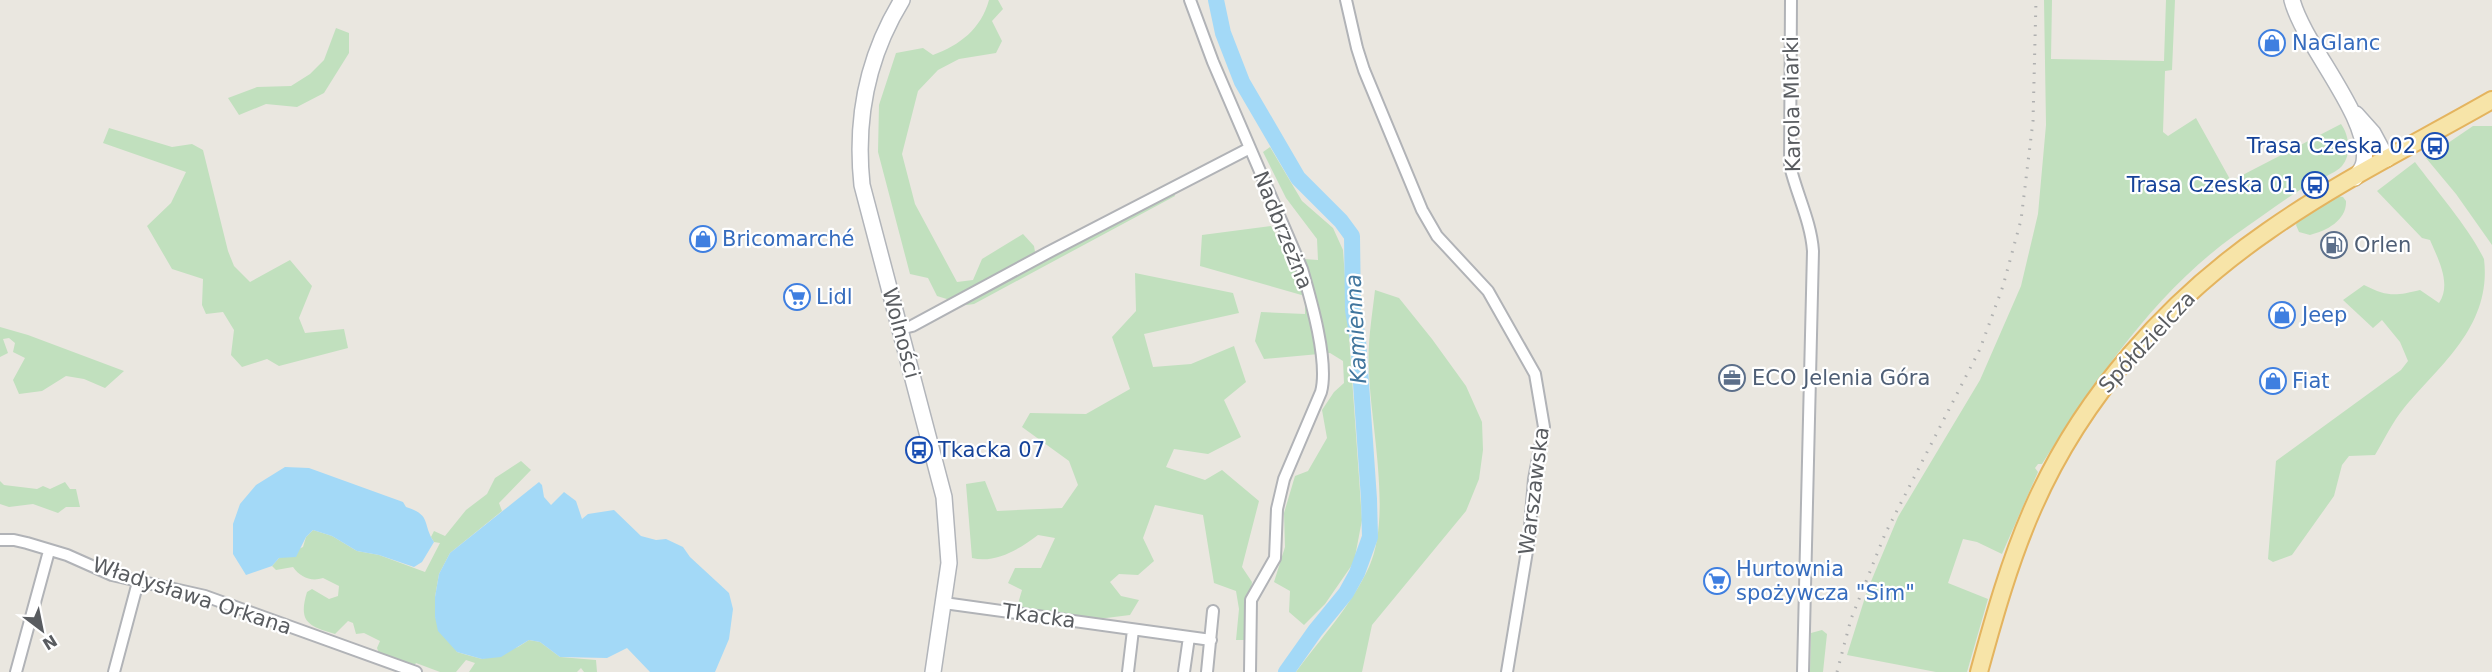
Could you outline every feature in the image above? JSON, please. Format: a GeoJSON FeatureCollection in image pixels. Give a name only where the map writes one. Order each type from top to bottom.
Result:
{"type":"FeatureCollection","features":[{"type":"Feature","properties":{"kind":"main road","name":"Spółdzielcza"},"geometry":{"type":"LineString","coordinates":[[1979,672],[2032,510],[2063,450],[2103,387],[2159,323],[2219,268],[2275,226],[2492,100]]}},
{"type":"Feature","properties":{"kind":"street","name":"Wolności"},"geometry":{"type":"LineString","coordinates":[[902,0],[877,48],[867,81],[861,108],[859,154],[862,185],[944,497],[949,563],[933,672]]}},
{"type":"Feature","properties":{"kind":"street","name":"Nadbrzeżna"},"geometry":{"type":"LineString","coordinates":[[1190,0],[1213,62],[1302,269],[1310,297],[1324,382],[1284,479],[1277,509],[1275,558],[1251,600],[1250,672]]}},
{"type":"Feature","properties":{"kind":"street","name":"Warszawska"},"geometry":{"type":"LineString","coordinates":[[1346,0],[1356,48],[1422,210],[1437,236],[1488,291],[1535,374],[1544,427],[1534,479],[1529,539],[1507,672]]}},
{"type":"Feature","properties":{"kind":"street","name":"Karola Miarki"},"geometry":{"type":"LineString","coordinates":[[1791,0],[1790,166],[1795,189],[1812,233],[1813,251],[1803,672]]}},
{"type":"Feature","properties":{"kind":"street"},"geometry":{"type":"LineString","coordinates":[[2292,0],[2306,31],[2350,107],[2361,136],[2375,156],[2387,159]]}},
{"type":"Feature","properties":{"kind":"street"},"geometry":{"type":"LineString","coordinates":[[2350,107],[2373,133],[2387,159]]}},
{"type":"Feature","properties":{"kind":"street"},"geometry":{"type":"LineString","coordinates":[[2355,178],[2364,163],[2361,136]]}},
{"type":"Feature","properties":{"kind":"street"},"geometry":{"type":"LineString","coordinates":[[900,329],[912,326],[1250,148]]}},
{"type":"Feature","properties":{"kind":"street","name":"Władysława Orkana"},"geometry":{"type":"LineString","coordinates":[[0,540],[14,540],[67,555],[112,575],[205,596],[416,672]]}},
{"type":"Feature","properties":{"kind":"street"},"geometry":{"type":"LineString","coordinates":[[16,672],[49,551]]}},
{"type":"Feature","properties":{"kind":"street"},"geometry":{"type":"LineString","coordinates":[[114,672],[138,582]]}},
{"type":"Feature","properties":{"kind":"street","name":"Tkacka"},"geometry":{"type":"LineString","coordinates":[[944,603],[1211,640]]}},
{"type":"Feature","properties":{"kind":"street"},"geometry":{"type":"LineString","coordinates":[[1207,672],[1214,611]]}},
{"type":"Feature","properties":{"kind":"street"},"geometry":{"type":"LineString","coordinates":[[1128,672],[1133,630]]}},
{"type":"Feature","properties":{"kind":"street"},"geometry":{"type":"LineString","coordinates":[[1184,672],[1189,637]]}},
{"type":"Feature","properties":{"kind":"green space"},"geometry":{"type":"Polygon","coordinates":[[[989,0],[998,0],[1003,9],[992,21],[1002,41],[996,53],[959,59],[938,70],[918,91],[902,154],[915,204],[957,282],[973,280],[982,259],[1023,234],[1034,246],[1037,263],[1174,193],[1175,196],[974,304],[967,305],[953,298],[950,300],[937,296],[928,278],[910,274],[878,152],[879,105],[896,53],[923,48],[933,55],[952,46],[975,28],[989,0]]]}},
{"type":"Feature","properties":{"kind":"green space"},"geometry":{"type":"Polygon","coordinates":[[[2044,0],[2052,0],[2051,59],[2164,61],[2166,0],[2175,0],[2172,70],[2165,71],[2163,132],[2168,136],[2196,118],[2231,181],[2341,124],[2347,139],[2347,156],[2339,169],[2306,186],[2205,258],[2152,311],[2105,370],[2042,464],[2038,464],[2035,468],[2038,472],[2002,554],[1977,542],[1963,539],[1948,583],[1988,599],[1967,672],[1936,672],[1847,655],[1867,591],[1898,517],[1980,380],[2021,286],[2038,214],[2046,125],[2044,0]]]}},
{"type":"Feature","properties":{"kind":"green space"},"geometry":{"type":"Polygon","coordinates":[[[336,28],[349,33],[349,53],[324,93],[297,107],[266,104],[239,115],[228,98],[257,87],[291,86],[310,74],[324,60],[336,28]]]}},
{"type":"Feature","properties":{"kind":"green space"},"geometry":{"type":"Polygon","coordinates":[[[2473,126],[2492,126],[2492,245],[2456,194],[2426,158],[2473,126]]]}},
{"type":"Feature","properties":{"kind":"green space"},"geometry":{"type":"Polygon","coordinates":[[[109,128],[172,147],[192,144],[203,150],[228,251],[234,266],[250,282],[290,260],[312,286],[299,318],[305,333],[344,329],[348,348],[279,366],[267,359],[242,367],[231,355],[234,330],[223,312],[206,314],[202,305],[203,279],[172,269],[147,226],[171,203],[186,172],[103,143],[109,128]]]}},
{"type":"Feature","properties":{"kind":"green space"},"geometry":{"type":"Polygon","coordinates":[[[1270,147],[1302,201],[1333,228],[1343,250],[1362,520],[1354,562],[1325,604],[1304,625],[1289,612],[1290,591],[1274,582],[1285,547],[1284,513],[1295,476],[1308,471],[1327,438],[1322,410],[1334,392],[1344,383],[1343,361],[1330,353],[1264,359],[1255,341],[1261,312],[1305,314],[1305,296],[1200,266],[1202,235],[1271,226],[1289,258],[1318,260],[1317,239],[1286,198],[1263,152],[1270,147]]]}},
{"type":"Feature","properties":{"kind":"green space"},"geometry":{"type":"Polygon","coordinates":[[[2415,162],[2461,222],[2484,259],[2484,283],[2480,304],[2472,324],[2460,342],[2400,413],[2375,455],[2349,456],[2342,465],[2334,496],[2292,555],[2273,562],[2268,559],[2276,461],[2401,370],[2408,361],[2400,342],[2382,320],[2373,328],[2343,300],[2364,285],[2379,292],[2392,294],[2420,290],[2439,303],[2443,296],[2444,280],[2440,263],[2430,240],[2422,238],[2377,191],[2415,162]]]}},
{"type":"Feature","properties":{"kind":"green space"},"geometry":{"type":"Polygon","coordinates":[[[2337,196],[2343,197],[2346,201],[2343,214],[2335,224],[2310,235],[2299,232],[2296,225],[2298,220],[2337,196]]]}},
{"type":"Feature","properties":{"kind":"green space"},"geometry":{"type":"Polygon","coordinates":[[[1135,273],[1233,293],[1239,313],[1144,334],[1153,367],[1191,364],[1234,346],[1246,382],[1224,400],[1241,437],[1208,454],[1174,449],[1166,467],[1205,480],[1222,470],[1259,501],[1242,567],[1252,582],[1244,640],[1236,640],[1239,609],[1236,591],[1214,583],[1203,515],[1155,505],[1143,538],[1154,561],[1138,575],[1119,574],[1110,582],[1121,596],[1139,600],[1130,615],[1098,619],[1017,607],[1022,590],[1008,583],[1015,568],[1041,568],[1055,538],[1038,535],[1007,554],[989,559],[972,558],[966,484],[985,481],[997,511],[1062,508],[1078,485],[1069,461],[1022,427],[1030,413],[1086,414],[1130,389],[1112,337],[1136,311],[1135,273]]]}},
{"type":"Feature","properties":{"kind":"green space"},"geometry":{"type":"Polygon","coordinates":[[[1375,290],[1399,298],[1466,386],[1482,422],[1483,450],[1479,479],[1466,511],[1372,625],[1362,672],[1296,672],[1354,595],[1369,567],[1376,546],[1380,498],[1369,362],[1375,290]]]}},
{"type":"Feature","properties":{"kind":"green space"},"geometry":{"type":"Polygon","coordinates":[[[0,327],[28,335],[124,371],[105,388],[84,379],[66,376],[42,391],[19,394],[13,380],[25,358],[13,352],[15,343],[9,338],[3,339],[8,353],[0,357],[0,327]]]}},
{"type":"Feature","properties":{"kind":"green space"},"geometry":{"type":"Polygon","coordinates":[[[521,461],[531,470],[499,503],[502,511],[450,553],[439,574],[435,597],[435,617],[457,652],[482,659],[518,647],[529,640],[540,642],[560,657],[596,660],[597,672],[584,672],[581,668],[577,672],[469,672],[475,663],[466,660],[456,672],[440,672],[416,663],[414,666],[379,653],[377,648],[380,641],[364,633],[356,634],[353,623],[348,621],[335,634],[312,625],[305,616],[304,610],[307,592],[312,589],[329,599],[338,596],[339,586],[323,578],[306,578],[293,567],[276,570],[272,566],[279,558],[303,547],[306,537],[313,530],[332,536],[357,551],[379,555],[425,572],[440,543],[434,542],[431,537],[434,531],[445,536],[466,510],[487,494],[495,478],[521,461]]]}},
{"type":"Feature","properties":{"kind":"green space"},"geometry":{"type":"Polygon","coordinates":[[[0,481],[4,485],[37,489],[43,486],[50,489],[65,482],[70,489],[76,489],[80,507],[66,507],[58,513],[33,504],[9,507],[0,504],[0,481]]]}},
{"type":"Feature","properties":{"kind":"green space"},"geometry":{"type":"Polygon","coordinates":[[[1822,630],[1827,634],[1823,672],[1810,672],[1811,633],[1822,630]]]}},
{"type":"Feature","properties":{"kind":"water"},"geometry":{"type":"Polygon","coordinates":[[[285,467],[309,468],[403,502],[406,507],[420,513],[434,542],[422,562],[414,567],[379,555],[357,551],[332,536],[313,530],[306,537],[296,557],[279,558],[272,566],[246,575],[233,554],[233,524],[240,504],[256,485],[285,467]]]}},
{"type":"Feature","properties":{"kind":"water"},"geometry":{"type":"Polygon","coordinates":[[[539,482],[542,485],[544,497],[551,505],[564,492],[576,501],[582,519],[588,514],[614,510],[641,536],[656,540],[666,539],[683,547],[690,557],[729,593],[733,609],[729,639],[715,672],[650,672],[627,648],[607,658],[560,657],[540,642],[529,640],[501,657],[482,659],[457,652],[438,631],[435,597],[439,574],[450,553],[539,482]]]}},
{"type":"Feature","properties":{"kind":"waterway","name":"Kamienna"},"geometry":{"type":"LineString","coordinates":[[1216,0],[1223,33],[1242,82],[1298,178],[1341,221],[1352,236],[1353,310],[1358,340],[1370,537],[1357,573],[1346,593],[1286,672]]}},
{"type":"Feature","properties":{"kind":"railway"},"geometry":{"type":"LineString","coordinates":[[1837,672],[1851,619],[1885,534],[1980,349],[2003,286],[2021,220],[2033,121],[2036,0]]}},
{"type":"Feature","properties":{"kind":"place","name":"NaGlanc"},"geometry":{"type":"Point","coordinates":[2272,43]}},
{"type":"Feature","properties":{"kind":"place","name":"Trasa Czeska 02"},"geometry":{"type":"Point","coordinates":[2435,146]}},
{"type":"Feature","properties":{"kind":"place","name":"Trasa Czeska 01"},"geometry":{"type":"Point","coordinates":[2315,185]}},
{"type":"Feature","properties":{"kind":"place","name":"Bricomarché"},"geometry":{"type":"Point","coordinates":[703,239]}},
{"type":"Feature","properties":{"kind":"place","name":"Orlen"},"geometry":{"type":"Point","coordinates":[2334,245]}},
{"type":"Feature","properties":{"kind":"place","name":"Lidl"},"geometry":{"type":"Point","coordinates":[797,297]}},
{"type":"Feature","properties":{"kind":"place","name":"Jeep"},"geometry":{"type":"Point","coordinates":[2282,315]}},
{"type":"Feature","properties":{"kind":"place","name":"ECO Jelenia Góra"},"geometry":{"type":"Point","coordinates":[1732,378]}},
{"type":"Feature","properties":{"kind":"place","name":"Fiat"},"geometry":{"type":"Point","coordinates":[2273,381]}},
{"type":"Feature","properties":{"kind":"place","name":"Tkacka 07"},"geometry":{"type":"Point","coordinates":[919,450]}},
{"type":"Feature","properties":{"kind":"place","name":"Hurtownia spożywcza \"Sim\""},"geometry":{"type":"Point","coordinates":[1717,581]}}]}
